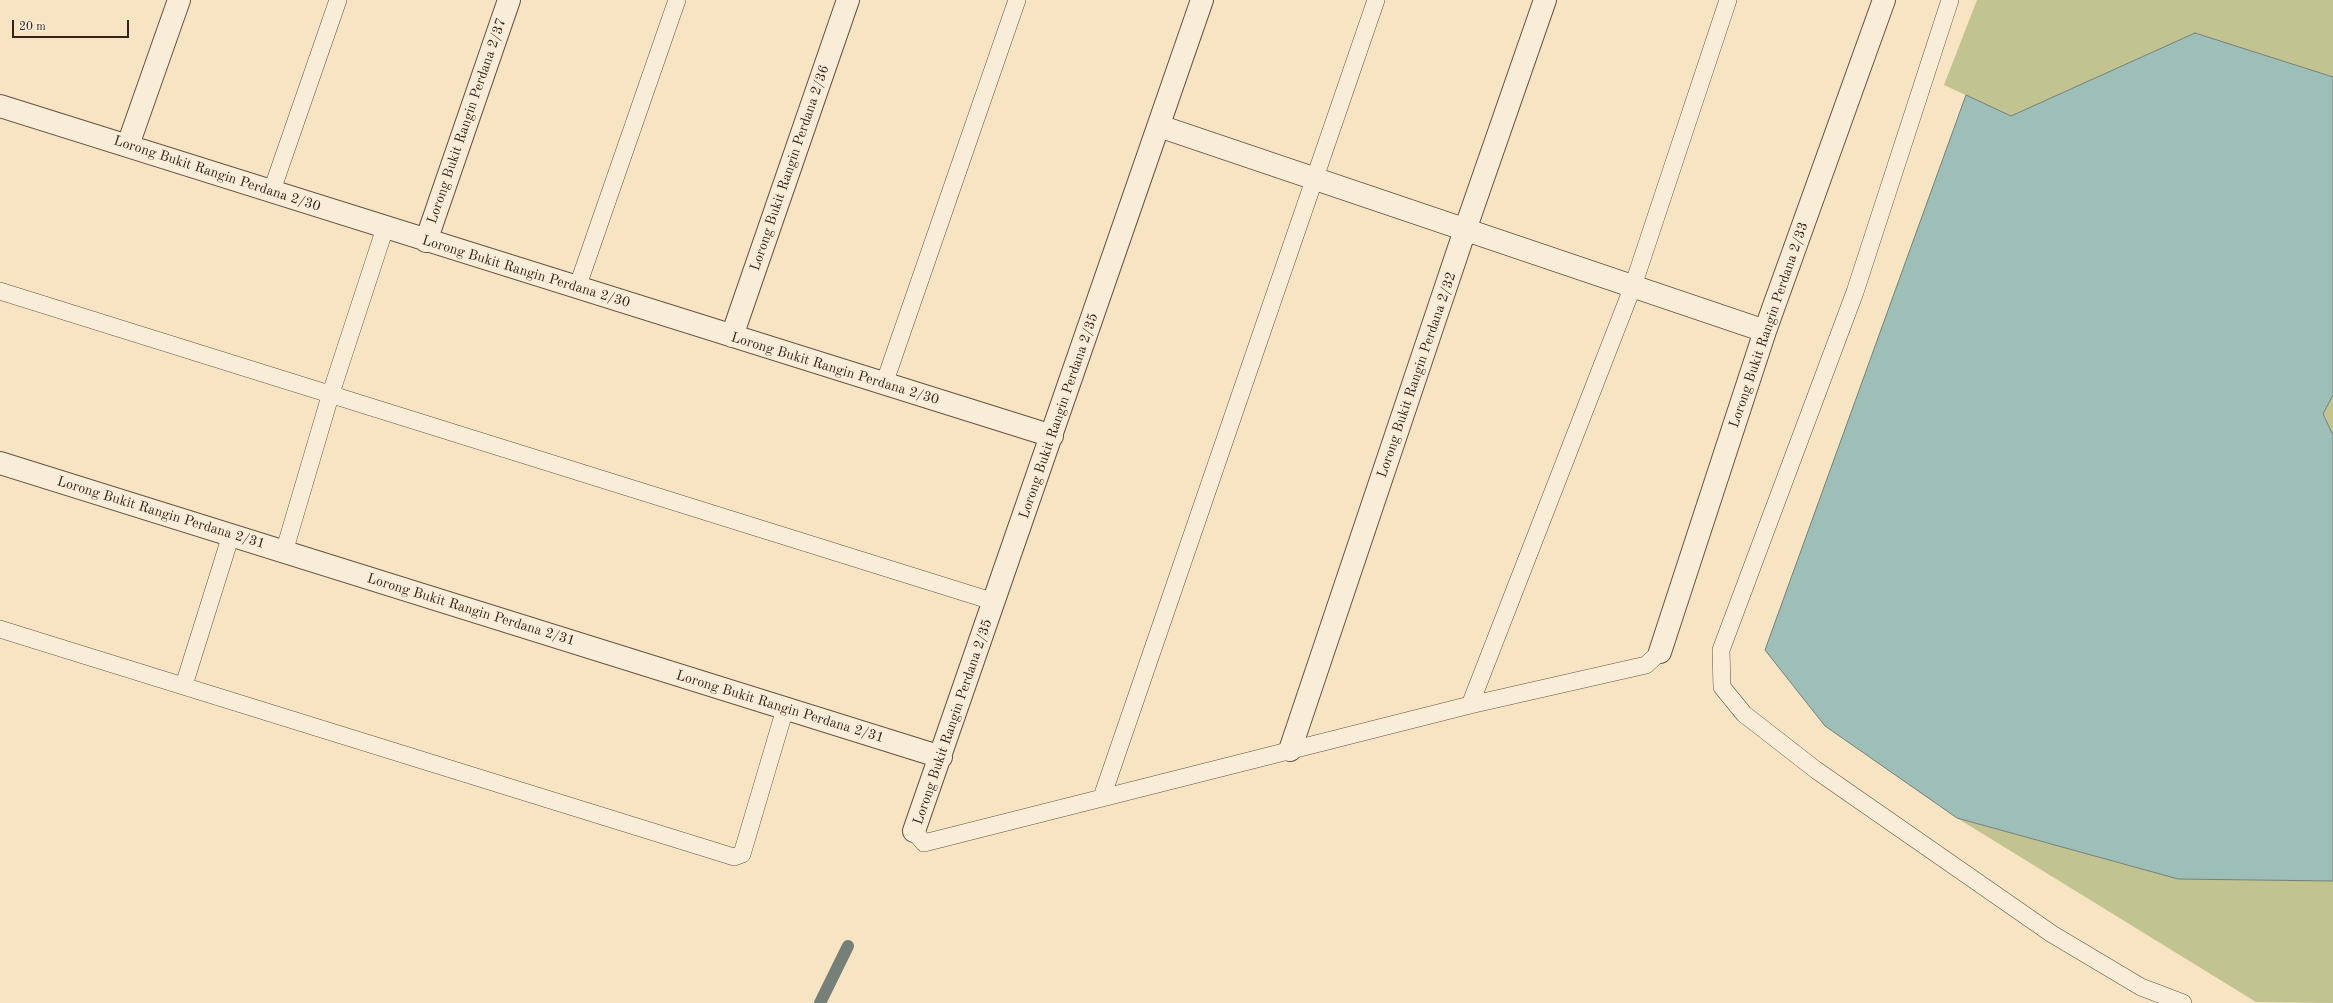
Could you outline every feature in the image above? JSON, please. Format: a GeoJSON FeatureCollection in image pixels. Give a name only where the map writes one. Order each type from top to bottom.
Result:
{"type":"FeatureCollection","features":[{"type":"Feature","properties":{"kind":"street"},"geometry":{"type":"LineString","coordinates":[[128,145],[179,0]]}},
{"type":"Feature","properties":{"kind":"street","name":"Lorong Bukit Rangin Perdana 2/37"},"geometry":{"type":"LineString","coordinates":[[426,241],[509,0]]}},
{"type":"Feature","properties":{"kind":"street","name":"Lorong Bukit Rangin Perdana 2/36"},"geometry":{"type":"LineString","coordinates":[[732,336],[848,0]]}},
{"type":"Feature","properties":{"kind":"street","name":"Lorong Bukit Rangin Perdana 2/35"},"geometry":{"type":"LineString","coordinates":[[914,831],[995,602],[1202,0]]}},
{"type":"Feature","properties":{"kind":"street","name":"Lorong Bukit Rangin Perdana 2/32"},"geometry":{"type":"LineString","coordinates":[[1290,750],[1465,230],[1546,0]]}},
{"type":"Feature","properties":{"kind":"street","name":"Lorong Bukit Rangin Perdana 2/33"},"geometry":{"type":"LineString","coordinates":[[1660,652],[1766,331],[1884,0]]}},
{"type":"Feature","properties":{"kind":"street","name":"Lorong Bukit Rangin Perdana 2/30"},"geometry":{"type":"LineString","coordinates":[[0,106],[128,145],[271,193],[1052,436]]}},
{"type":"Feature","properties":{"kind":"street"},"geometry":{"type":"LineString","coordinates":[[1159,126],[1766,331]]}},
{"type":"Feature","properties":{"kind":"street","name":"Lorong Bukit Rangin Perdana 2/31"},"geometry":{"type":"LineString","coordinates":[[0,463],[941,757]]}},
{"type":"Feature","properties":{"kind":"lane"},"geometry":{"type":"LineString","coordinates":[[271,193],[338,0]]}},
{"type":"Feature","properties":{"kind":"lane"},"geometry":{"type":"LineString","coordinates":[[577,288],[677,0]]}},
{"type":"Feature","properties":{"kind":"lane"},"geometry":{"type":"LineString","coordinates":[[884,384],[1017,0]]}},
{"type":"Feature","properties":{"kind":"lane"},"geometry":{"type":"LineString","coordinates":[[1102,797],[1376,0]]}},
{"type":"Feature","properties":{"kind":"lane"},"geometry":{"type":"LineString","coordinates":[[1470,704],[1633,286],[1728,0]]}},
{"type":"Feature","properties":{"kind":"lane"},"geometry":{"type":"LineString","coordinates":[[1950,0],[1855,292],[1720,650],[1722,687],[1744,714],[1816,770],[2045,929],[2141,987],[2183,1003]]}},
{"type":"Feature","properties":{"kind":"lane"},"geometry":{"type":"LineString","coordinates":[[284,552],[331,393],[385,228]]}},
{"type":"Feature","properties":{"kind":"lane"},"geometry":{"type":"LineString","coordinates":[[0,291],[331,393],[995,602]]}},
{"type":"Feature","properties":{"kind":"lane"},"geometry":{"type":"LineString","coordinates":[[184,685],[231,535]]}},
{"type":"Feature","properties":{"kind":"lane"},"geometry":{"type":"LineString","coordinates":[[0,629],[734,857],[742,854],[785,709]]}},
{"type":"Feature","properties":{"kind":"lane"},"geometry":{"type":"LineString","coordinates":[[914,831],[924,843],[1470,704],[1646,665],[1660,652]]}},
{"type":"Feature","properties":{"kind":"green space"},"geometry":{"type":"Polygon","coordinates":[[[1977,0],[2333,0],[2333,77],[2195,33],[2011,116],[1944,85],[1977,0]]]}},
{"type":"Feature","properties":{"kind":"green space"},"geometry":{"type":"Polygon","coordinates":[[[2333,395],[2333,435],[2323,414],[2333,395]]]}},
{"type":"Feature","properties":{"kind":"green space"},"geometry":{"type":"Polygon","coordinates":[[[1957,818],[2178,879],[2333,881],[2333,1003],[2256,1002],[1957,818]]]}},
{"type":"Feature","properties":{"kind":"water"},"geometry":{"type":"Polygon","coordinates":[[[2195,33],[2333,77],[2333,395],[2323,414],[2333,435],[2333,881],[2178,879],[1957,818],[1825,726],[1765,650],[1966,95],[2011,116],[2195,33]]]}},
{"type":"Feature","properties":{"kind":"waterway"},"geometry":{"type":"LineString","coordinates":[[820,1003],[848,946]]}}]}
